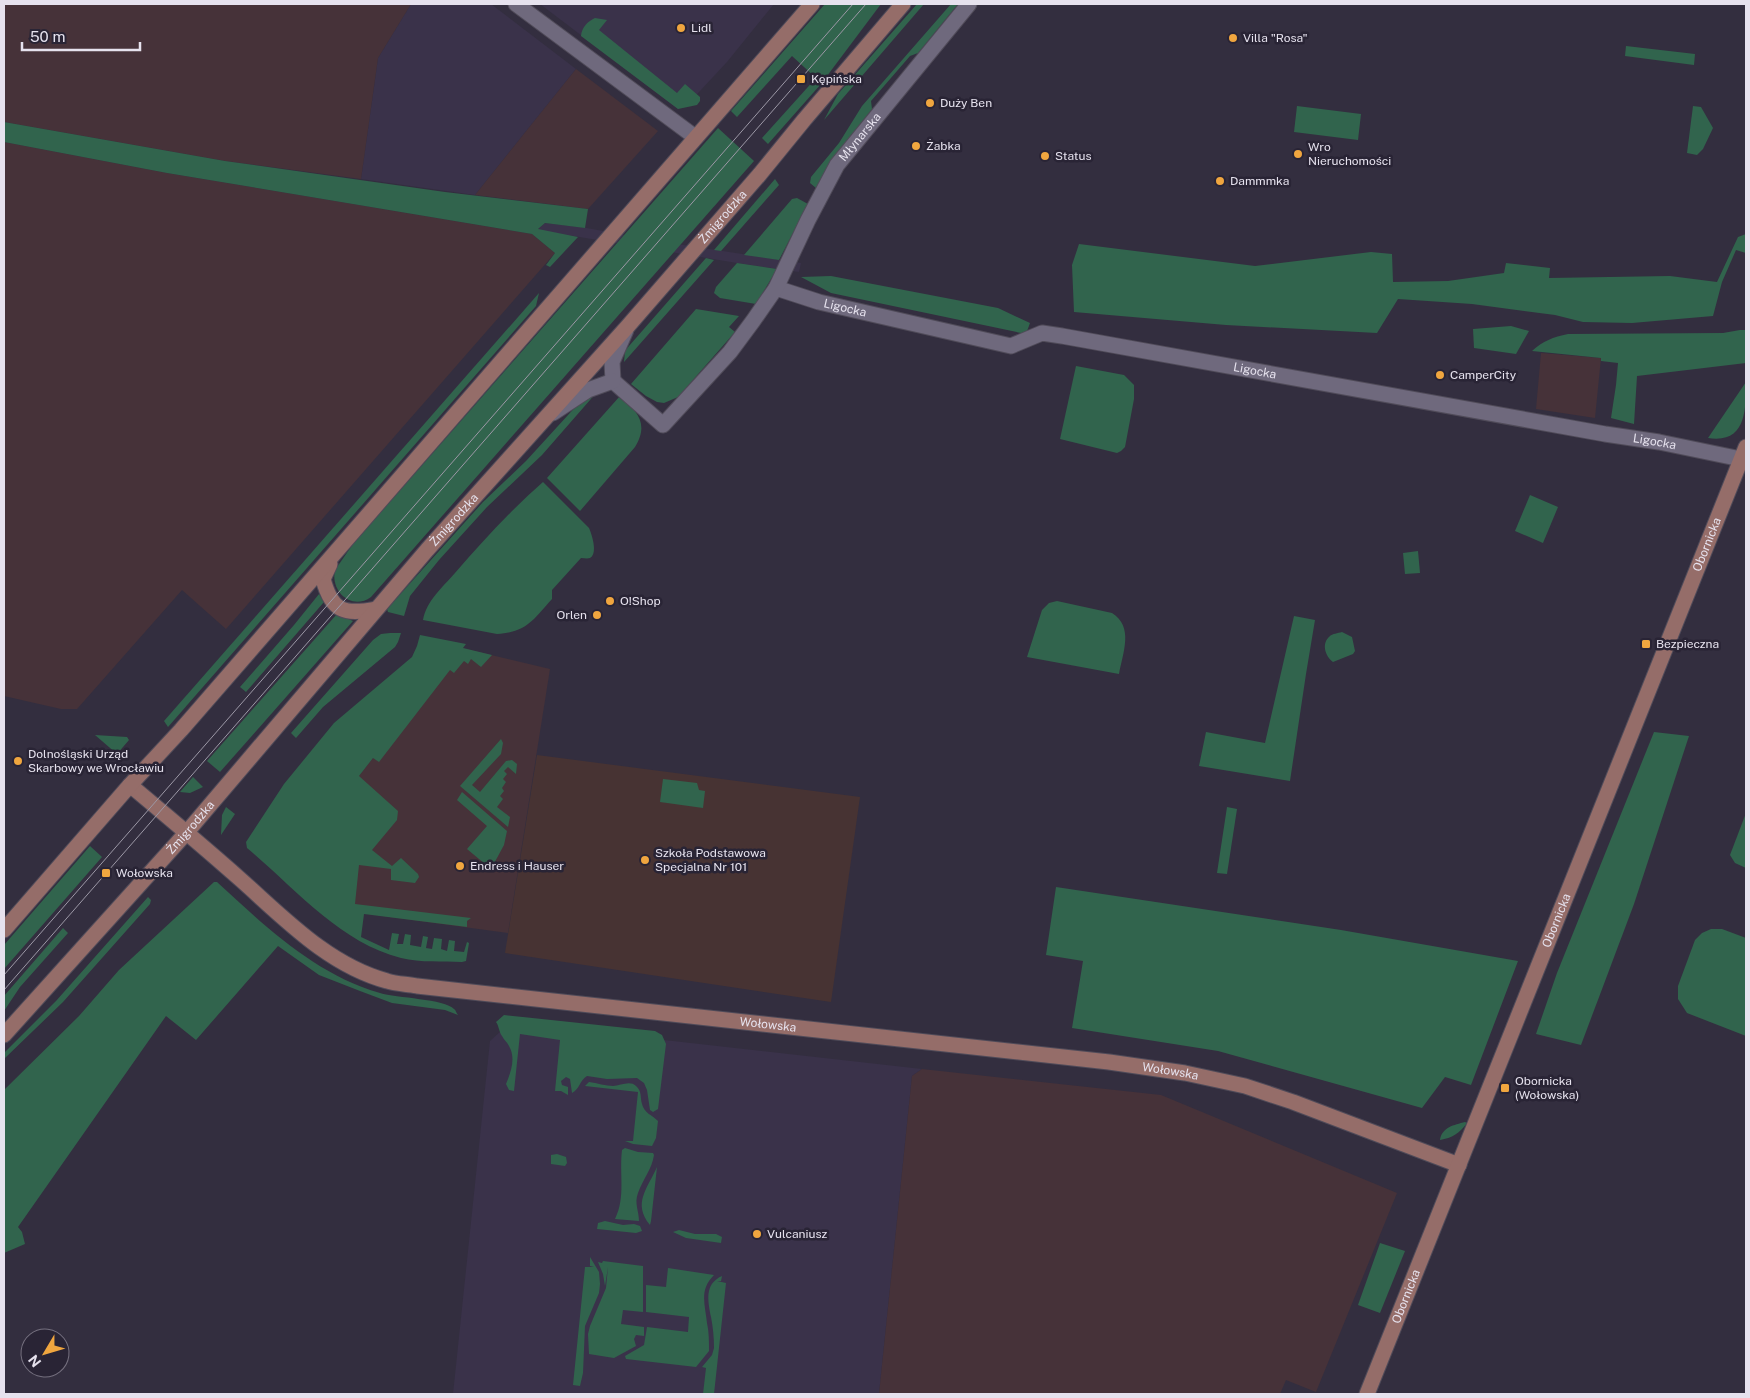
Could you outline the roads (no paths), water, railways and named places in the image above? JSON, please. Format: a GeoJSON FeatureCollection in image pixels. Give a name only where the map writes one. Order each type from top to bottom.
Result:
{"type":"FeatureCollection","features":[{"type":"Feature","properties":{"kind":"main road"},"geometry":{"type":"LineString","coordinates":[[4,930],[812,4]]}},
{"type":"Feature","properties":{"kind":"main road","name":"Żmigrodzka"},"geometry":{"type":"LineString","coordinates":[[4,1035],[187,832],[376,609],[628,326],[760,174],[903,4]]}},
{"type":"Feature","properties":{"kind":"main road","name":"Obornicka"},"geometry":{"type":"LineString","coordinates":[[1367,1394],[1744,453]]}},
{"type":"Feature","properties":{"kind":"main road"},"geometry":{"type":"LineString","coordinates":[[336,551],[324,579],[331,600],[338,607],[357,613],[376,609]]}},
{"type":"Feature","properties":{"kind":"main road","name":"Wołowska"},"geometry":{"type":"LineString","coordinates":[[130,785],[324,951],[364,972],[387,981],[417,986],[1109,1062],[1185,1073],[1245,1086],[1293,1102],[1459,1165]]}},
{"type":"Feature","properties":{"kind":"street"},"geometry":{"type":"LineString","coordinates":[[516,4],[695,137]]}},
{"type":"Feature","properties":{"kind":"street","name":"Młynarska"},"geometry":{"type":"LineString","coordinates":[[613,381],[663,425],[730,352],[776,288],[804,227],[837,165],[969,4]]}},
{"type":"Feature","properties":{"kind":"street","name":"Ligocka"},"geometry":{"type":"LineString","coordinates":[[776,288],[828,304],[1011,346],[1042,333],[1605,434],[1744,453]]}},
{"type":"Feature","properties":{"kind":"street"},"geometry":{"type":"LineString","coordinates":[[548,416],[588,390],[613,381],[612,362],[628,326]]}},
{"type":"Feature","properties":{"kind":"tram line"},"geometry":{"type":"LineString","coordinates":[[4,975],[853,4]]}},
{"type":"Feature","properties":{"kind":"tram line"},"geometry":{"type":"LineString","coordinates":[[4,990],[866,4]]}},
{"type":"Feature","properties":{"kind":"place","name":"Lidl"},"geometry":{"type":"Point","coordinates":[681,28]}},
{"type":"Feature","properties":{"kind":"place","name":"Villa \"Rosa\""},"geometry":{"type":"Point","coordinates":[1233,38]}},
{"type":"Feature","properties":{"kind":"place","name":"Kępińska"},"geometry":{"type":"Point","coordinates":[801,79]}},
{"type":"Feature","properties":{"kind":"place","name":"Duży Ben"},"geometry":{"type":"Point","coordinates":[930,103]}},
{"type":"Feature","properties":{"kind":"place","name":"Żabka"},"geometry":{"type":"Point","coordinates":[916,146]}},
{"type":"Feature","properties":{"kind":"place","name":"Wro Nieruchomości"},"geometry":{"type":"Point","coordinates":[1298,154]}},
{"type":"Feature","properties":{"kind":"place","name":"Status"},"geometry":{"type":"Point","coordinates":[1045,156]}},
{"type":"Feature","properties":{"kind":"place","name":"Dammmka"},"geometry":{"type":"Point","coordinates":[1220,181]}},
{"type":"Feature","properties":{"kind":"place","name":"CamperCity"},"geometry":{"type":"Point","coordinates":[1440,375]}},
{"type":"Feature","properties":{"kind":"place","name":"O!Shop"},"geometry":{"type":"Point","coordinates":[610,601]}},
{"type":"Feature","properties":{"kind":"place","name":"Orlen"},"geometry":{"type":"Point","coordinates":[597,615]}},
{"type":"Feature","properties":{"kind":"place","name":"Bezpieczna"},"geometry":{"type":"Point","coordinates":[1646,644]}},
{"type":"Feature","properties":{"kind":"place","name":"Dolnośląski Urząd Skarbowy we Wrocławiu"},"geometry":{"type":"Point","coordinates":[18,761]}},
{"type":"Feature","properties":{"kind":"place","name":"Szkoła Podstawowa Specjalna Nr 101"},"geometry":{"type":"Point","coordinates":[645,860]}},
{"type":"Feature","properties":{"kind":"place","name":"Endress i Hauser"},"geometry":{"type":"Point","coordinates":[460,866]}},
{"type":"Feature","properties":{"kind":"place","name":"Wołowska"},"geometry":{"type":"Point","coordinates":[106,873]}},
{"type":"Feature","properties":{"kind":"place","name":"Obornicka (Wołowska)"},"geometry":{"type":"Point","coordinates":[1505,1088]}},
{"type":"Feature","properties":{"kind":"place","name":"Vulcaniusz"},"geometry":{"type":"Point","coordinates":[757,1234]}}]}
